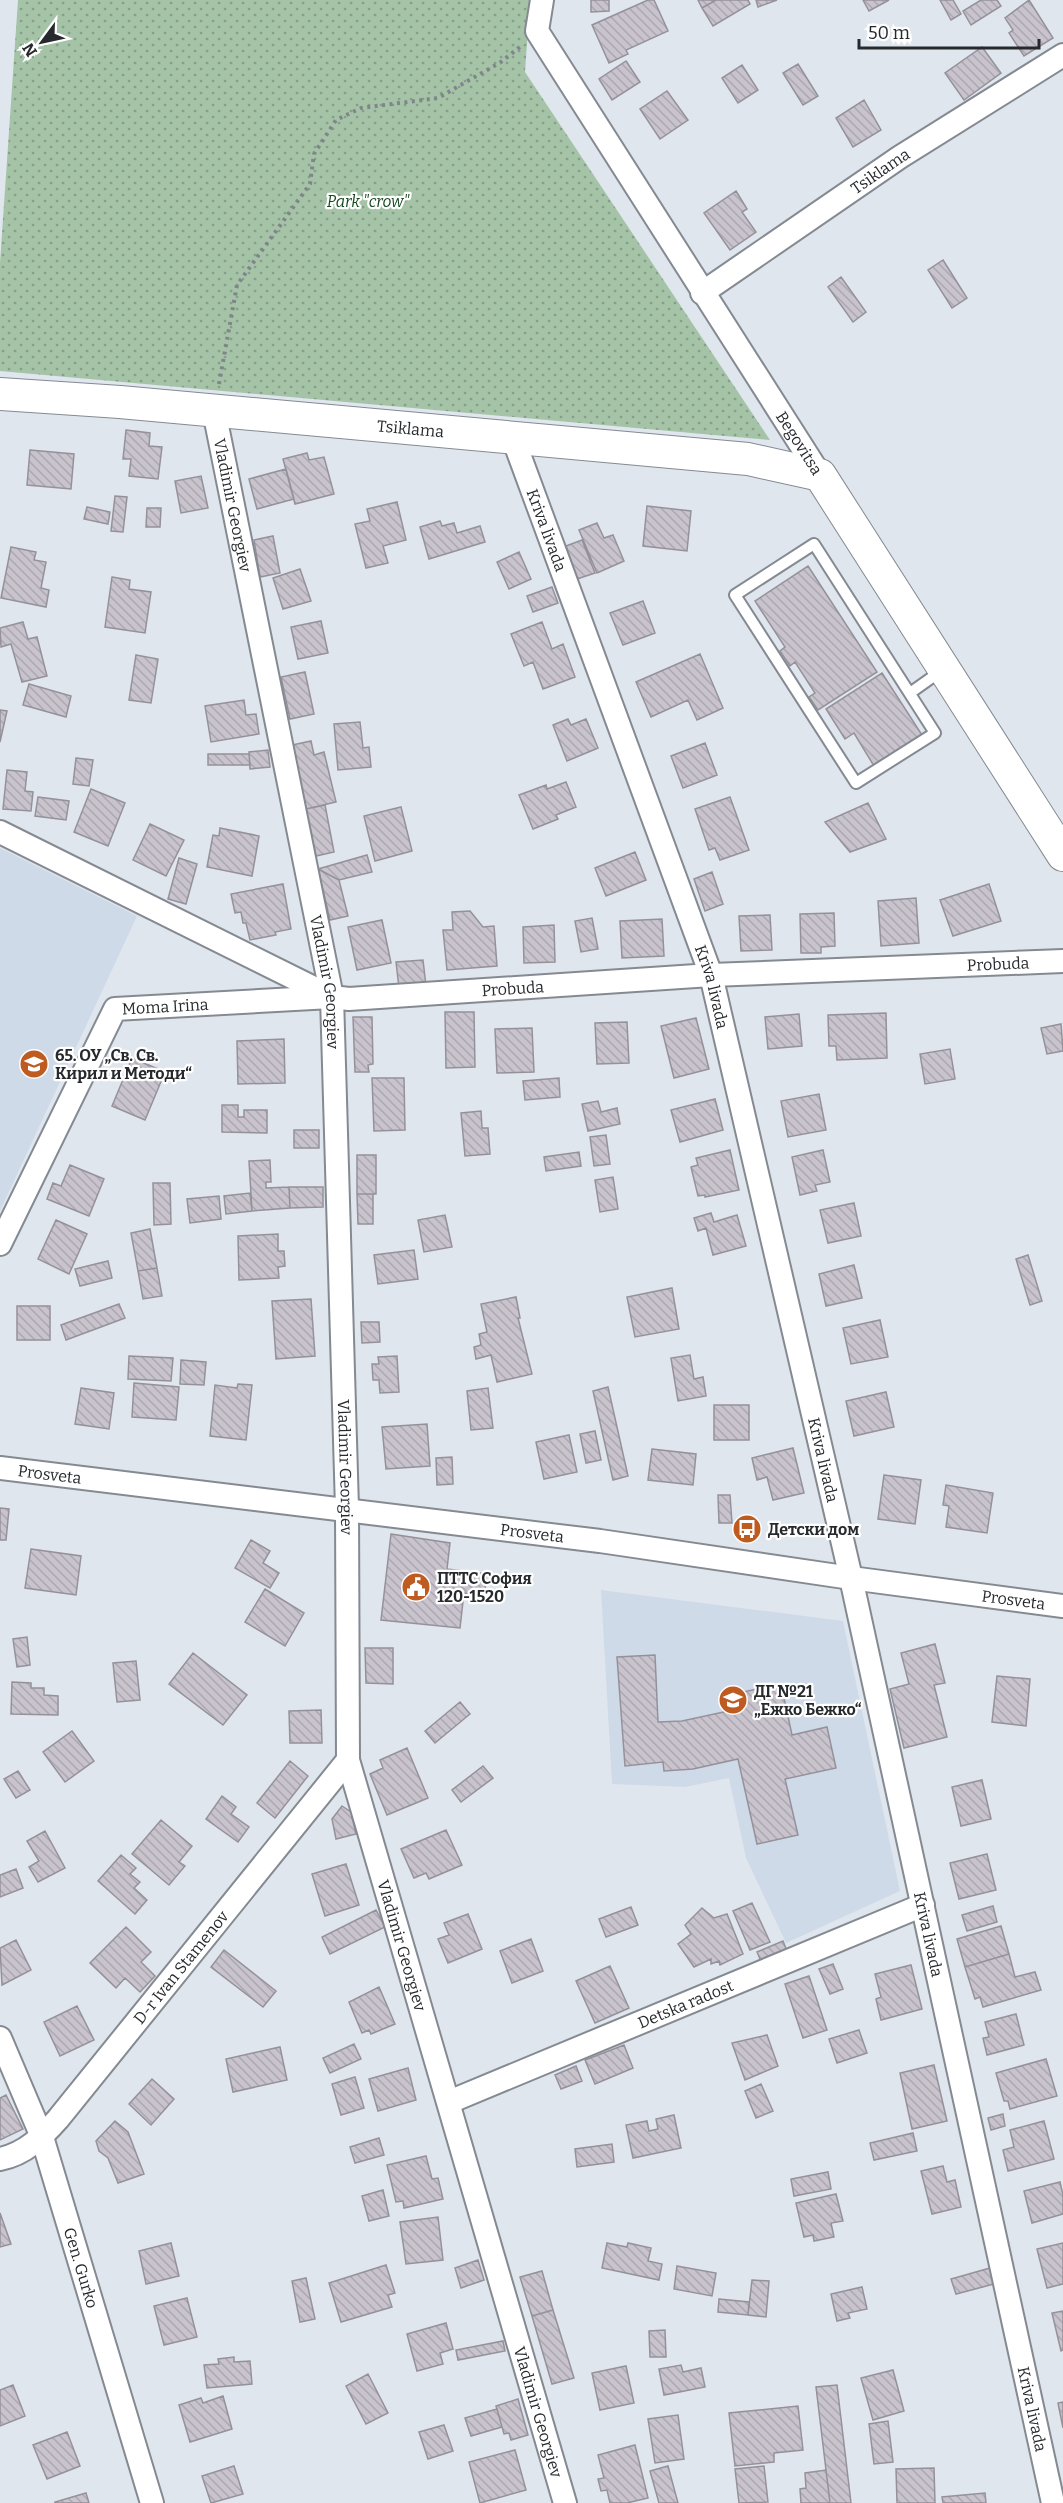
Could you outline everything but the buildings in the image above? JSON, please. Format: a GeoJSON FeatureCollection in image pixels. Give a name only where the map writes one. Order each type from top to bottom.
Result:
{"type":"FeatureCollection","features":[{"type":"Feature","properties":{"kind":"street"},"geometry":{"type":"LineString","coordinates":[[537,32],[542,0]]}},
{"type":"Feature","properties":{"kind":"street","name":"Begovitsa"},"geometry":{"type":"LineString","coordinates":[[537,32],[1063,855]]}},
{"type":"Feature","properties":{"kind":"street","name":"Tsiklama"},"geometry":{"type":"LineString","coordinates":[[702,293],[900,157],[1063,55]]}},
{"type":"Feature","properties":{"kind":"street","name":"Tsiklama"},"geometry":{"type":"LineString","coordinates":[[0,394],[748,459],[820,475]]}},
{"type":"Feature","properties":{"kind":"street","name":"Vladimir Georgiev"},"geometry":{"type":"LineString","coordinates":[[214,411],[332,997],[347,1508],[348,1760],[565,2503]]}},
{"type":"Feature","properties":{"kind":"street","name":"Kriva livada"},"geometry":{"type":"LineString","coordinates":[[513,438],[711,975],[851,1578],[1053,2503]]}},
{"type":"Feature","properties":{"kind":"street","name":"Probuda"},"geometry":{"type":"LineString","coordinates":[[0,831],[332,997],[348,999],[711,975],[1063,961]]}},
{"type":"Feature","properties":{"kind":"street","name":"Moma Irina"},"geometry":{"type":"LineString","coordinates":[[0,1244],[115,1010],[332,997]]}},
{"type":"Feature","properties":{"kind":"street","name":"Prosveta"},"geometry":{"type":"LineString","coordinates":[[0,1468],[347,1508],[1063,1606]]}},
{"type":"Feature","properties":{"kind":"street","name":"D-r Ivan Stamenov"},"geometry":{"type":"LineString","coordinates":[[0,2159],[24,2150],[42,2137],[348,1760]]}},
{"type":"Feature","properties":{"kind":"street","name":"Detska radost"},"geometry":{"type":"LineString","coordinates":[[449,2102],[922,1905]]}},
{"type":"Feature","properties":{"kind":"street","name":"Gen. Gurko"},"geometry":{"type":"LineString","coordinates":[[0,2038],[42,2137],[152,2503]]}},
{"type":"Feature","properties":{"kind":"lane"},"geometry":{"type":"LineString","coordinates":[[814,544],[910,693],[935,733],[856,783],[735,595],[814,544]]}},
{"type":"Feature","properties":{"kind":"lane"},"geometry":{"type":"LineString","coordinates":[[910,693],[943,669]]}},
{"type":"Feature","properties":{"kind":"path"},"geometry":{"type":"LineString","coordinates":[[214,411],[237,285],[310,184],[314,154],[336,120],[361,108],[438,98],[501,62],[537,32]]}},
{"type":"Feature","properties":{"kind":"shaded area","name":"65. ОУ „Св. Св. Кирил и Методи“"},"geometry":{"type":"Polygon","coordinates":[[[0,848],[137,916],[0,1211],[0,848]]]}},
{"type":"Feature","properties":{"kind":"shaded area","name":"ДГ №21 „Ежко Бежко“"},"geometry":{"type":"Polygon","coordinates":[[[601,1590],[843,1621],[900,1891],[786,1943],[746,1858],[729,1778],[685,1787],[612,1784],[601,1590]]]}},
{"type":"Feature","properties":{"kind":"green space","name":"Park \"crow\""},"geometry":{"type":"Polygon","coordinates":[[[18,0],[530,0],[525,72],[770,440],[0,371],[0,263],[18,0]]]}},
{"type":"Feature","properties":{"kind":"place","name":"65. ОУ „Св. Св. Кирил и Методи“"},"geometry":{"type":"Point","coordinates":[34,1064]}},
{"type":"Feature","properties":{"kind":"place","name":"Детски дом"},"geometry":{"type":"Point","coordinates":[747,1529]}},
{"type":"Feature","properties":{"kind":"place","name":"ПТТС София 120-1520"},"geometry":{"type":"Point","coordinates":[416,1587]}},
{"type":"Feature","properties":{"kind":"place","name":"ДГ №21 „Ежко Бежко“"},"geometry":{"type":"Point","coordinates":[733,1700]}}]}
